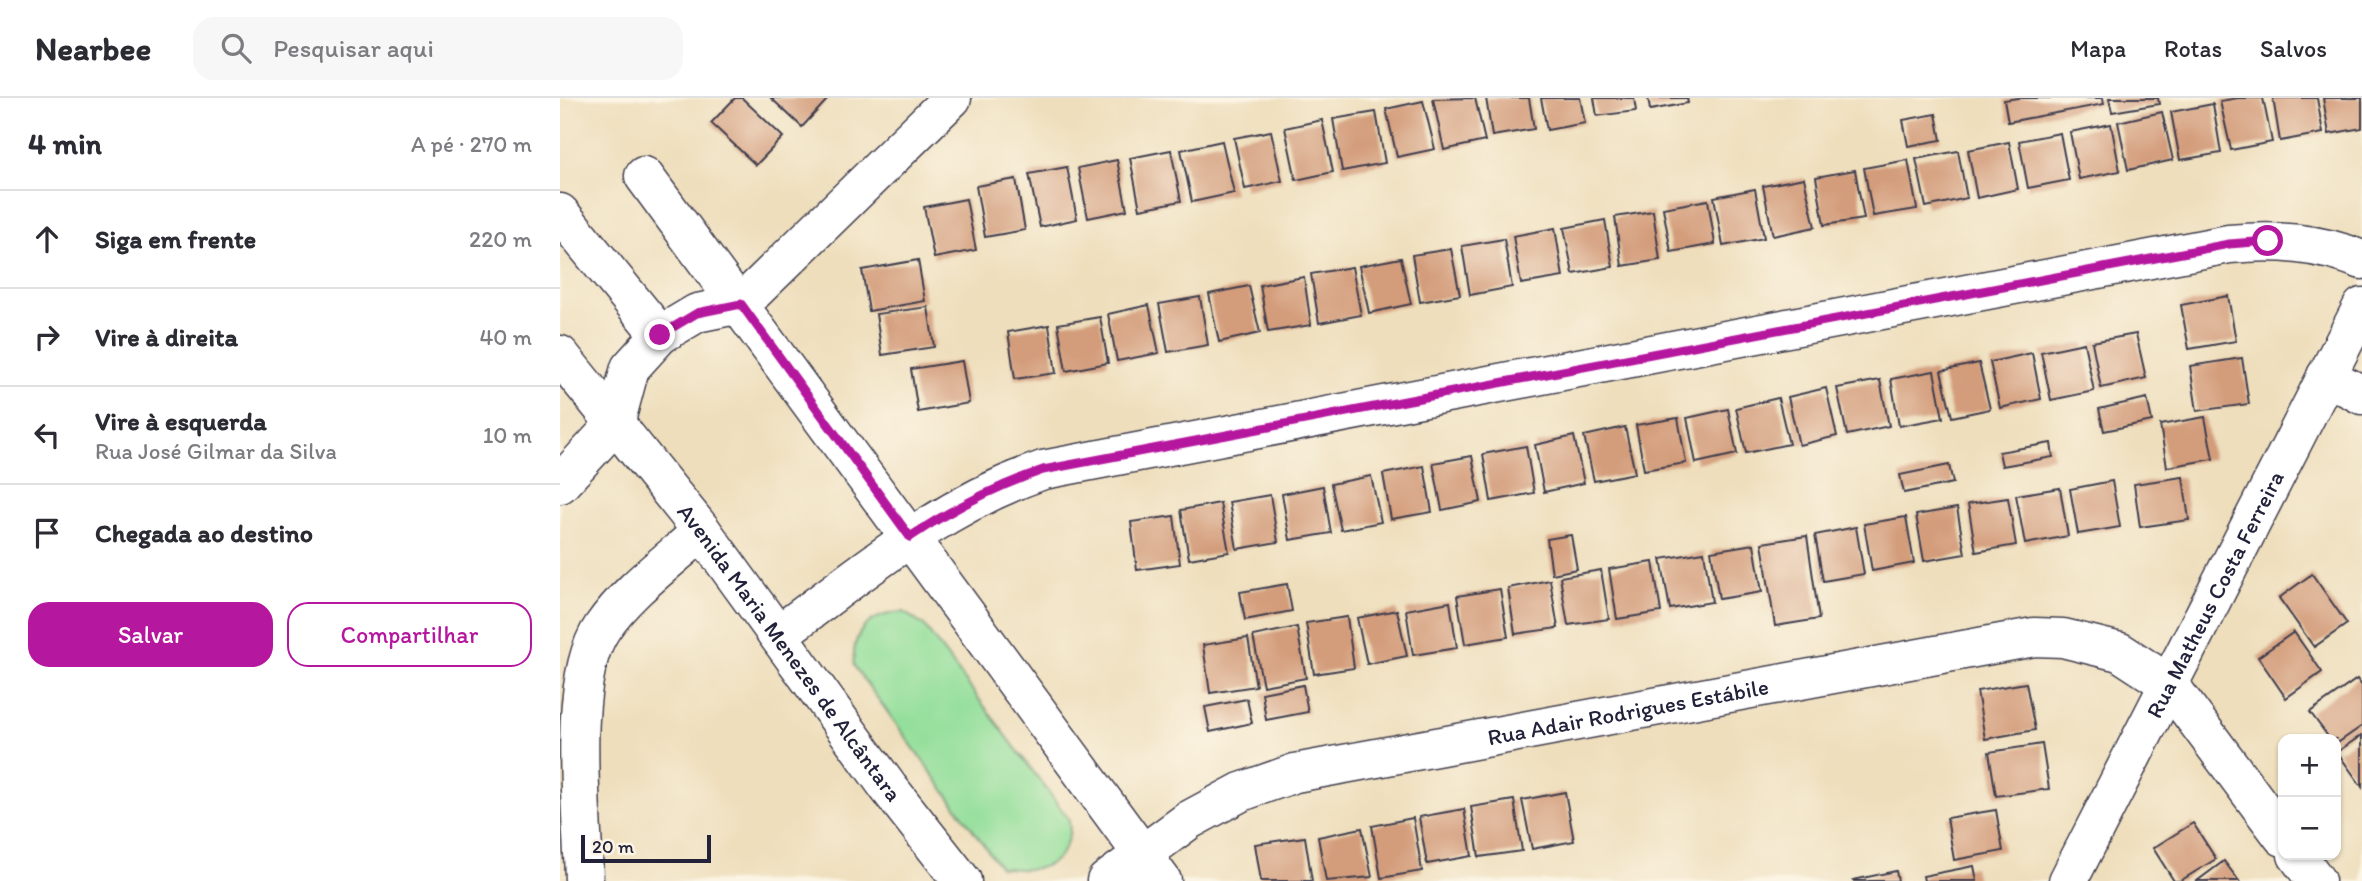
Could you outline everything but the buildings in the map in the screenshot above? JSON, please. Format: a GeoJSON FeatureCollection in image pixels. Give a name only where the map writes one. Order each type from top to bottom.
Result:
{"type":"FeatureCollection","features":[{"type":"Feature","properties":{"kind":"street"},"geometry":{"type":"LineString","coordinates":[[560,484],[615,424],[630,368],[660,335],[697,313],[741,304],[953,98]]}},
{"type":"Feature","properties":{"kind":"street"},"geometry":{"type":"LineString","coordinates":[[644,176],[741,304],[1152,867]]}},
{"type":"Feature","properties":{"kind":"street"},"geometry":{"type":"LineString","coordinates":[[560,213],[660,335]]}},
{"type":"Feature","properties":{"kind":"street"},"geometry":{"type":"LineString","coordinates":[[779,635],[952,509],[996,486],[1043,470],[2229,244],[2268,241],[2308,244],[2362,260]]}},
{"type":"Feature","properties":{"kind":"street","name":"Rua Matheus Costa Ferreira"},"geometry":{"type":"LineString","coordinates":[[2068,881],[2362,307]]}},
{"type":"Feature","properties":{"kind":"street","name":"Avenida Maria Menezes de Alcântara"},"geometry":{"type":"LineString","coordinates":[[560,355],[702,531],[888,787],[962,881]]}},
{"type":"Feature","properties":{"kind":"street"},"geometry":{"type":"LineString","coordinates":[[2326,376],[2362,395]]}},
{"type":"Feature","properties":{"kind":"street"},"geometry":{"type":"LineString","coordinates":[[584,881],[580,693],[591,649],[615,611],[702,531]]}},
{"type":"Feature","properties":{"kind":"street","name":"Rua Adair Rodrigues Estábile"},"geometry":{"type":"LineString","coordinates":[[1106,881],[1152,867],[1189,820],[1220,803],[1295,773],[2034,637],[2092,643],[2120,652],[2169,684]]}},
{"type":"Feature","properties":{"kind":"street"},"geometry":{"type":"LineString","coordinates":[[2169,684],[2278,830]]}},
{"type":"Feature","properties":{"kind":"street"},"geometry":{"type":"LineString","coordinates":[[2301,860],[2316,881]]}},
{"type":"Feature","properties":{"kind":"green space"},"geometry":{"type":"Polygon","coordinates":[[[904,612],[924,626],[1068,818],[1070,831],[1066,844],[1055,860],[1047,865],[1029,869],[1000,867],[854,666],[856,643],[865,626],[881,616],[904,612]]]}},
{"type":"Feature","properties":{"kind":"route"},"geometry":{"type":"LineString","coordinates":[[660,335],[697,313],[741,304],[910,537],[952,509],[996,486],[1043,470],[2229,244],[2268,241]]}}]}
